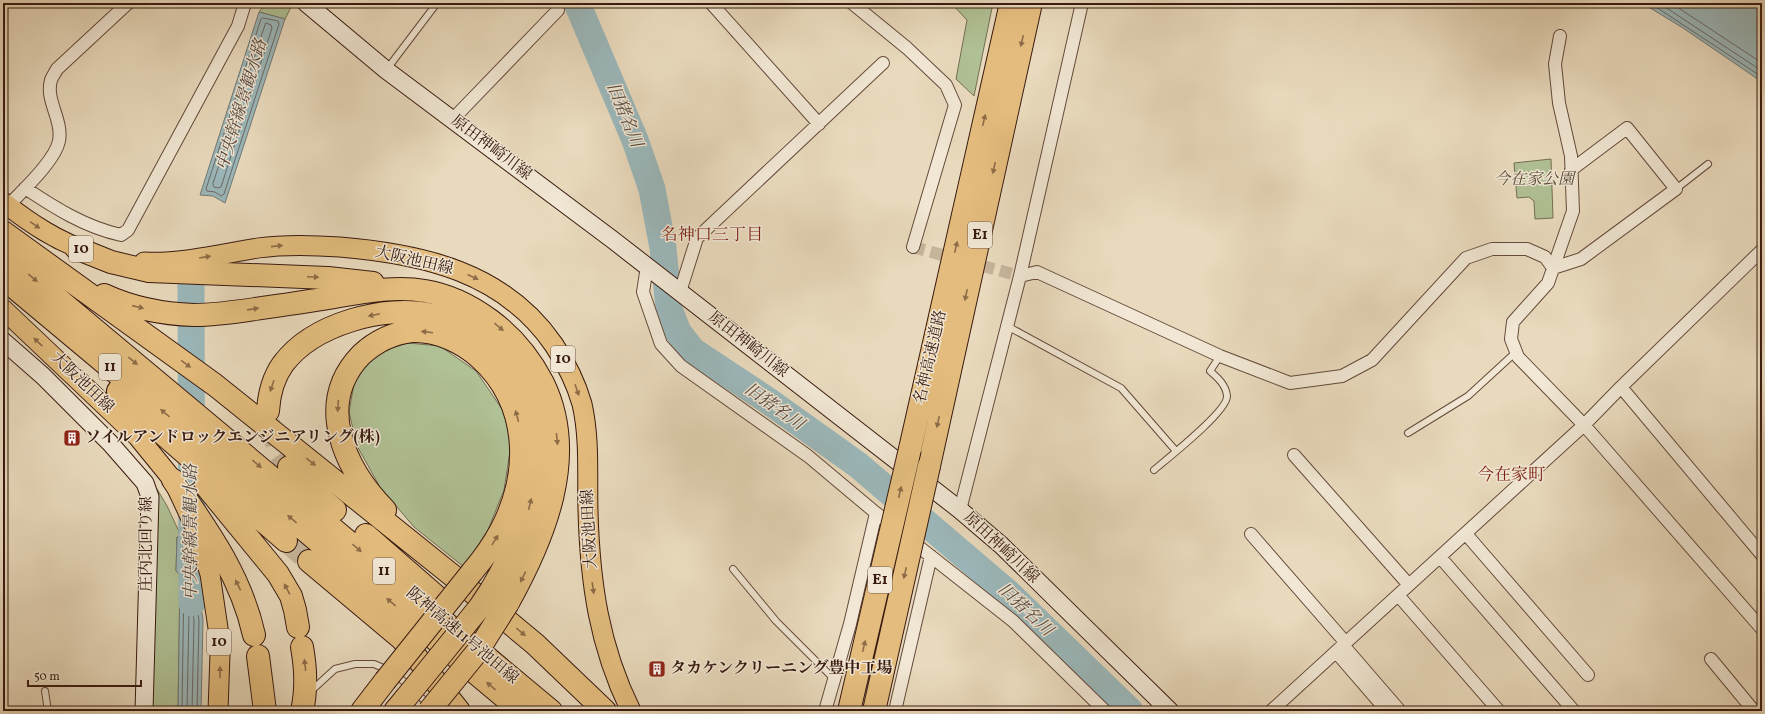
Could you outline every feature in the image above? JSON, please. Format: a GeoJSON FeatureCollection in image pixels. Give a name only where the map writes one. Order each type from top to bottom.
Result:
{"type":"FeatureCollection","features":[{"type":"Feature","properties":{"kind":"highway","name":"名神高速道路"},"geometry":{"type":"LineString","coordinates":[[850,706],[1011,3]]}},
{"type":"Feature","properties":{"kind":"highway","name":"名神高速道路"},"geometry":{"type":"LineString","coordinates":[[874,711],[1031,3]]}},
{"type":"Feature","properties":{"kind":"highway"},"geometry":{"type":"LineString","coordinates":[[3,232],[215,385],[463,574]]}},
{"type":"Feature","properties":{"kind":"highway"},"geometry":{"type":"LineString","coordinates":[[76,248],[130,268],[172,266],[232,273],[328,278],[424,291],[445,296],[465,304],[482,314],[513,340],[537,371],[553,410],[557,429],[558,451],[553,495],[538,543],[508,604],[477,652],[429,711]]}},
{"type":"Feature","properties":{"kind":"highway","name":"阪神高速11号池田線"},"geometry":{"type":"LineString","coordinates":[[3,253],[552,711]]}},
{"type":"Feature","properties":{"kind":"highway"},"geometry":{"type":"LineString","coordinates":[[64,276],[91,290],[131,306],[176,314],[215,314],[374,291],[424,291]]}},
{"type":"Feature","properties":{"kind":"highway","name":"阪神高速11号池田線"},"geometry":{"type":"LineString","coordinates":[[3,278],[521,711]]}},
{"type":"Feature","properties":{"kind":"highway"},"geometry":{"type":"LineString","coordinates":[[23,295],[88,363],[163,434],[215,488],[285,585],[295,610],[305,666],[304,704]]}},
{"type":"Feature","properties":{"kind":"highway"},"geometry":{"type":"LineString","coordinates":[[268,411],[268,398],[283,364],[303,344],[327,330],[379,314],[415,312],[433,315],[468,329],[483,339],[499,353],[513,370],[523,389],[531,407],[538,447],[535,487],[529,510],[513,552],[479,608],[400,705]]}},
{"type":"Feature","properties":{"kind":"highway"},"geometry":{"type":"LineString","coordinates":[[362,711],[463,574],[488,552],[511,510],[518,488],[521,467],[522,448],[516,412],[509,395],[487,364],[474,352],[449,338],[429,332],[412,331],[396,334],[381,340],[367,349],[347,373],[338,398],[338,430],[351,462],[366,486],[396,521],[463,574],[605,711]]}},
{"type":"Feature","properties":{"kind":"highway"},"geometry":{"type":"LineString","coordinates":[[289,467],[316,494],[421,581],[563,711]]}},
{"type":"Feature","properties":{"kind":"highway"},"geometry":{"type":"LineString","coordinates":[[173,480],[207,530],[242,594],[249,613],[256,646],[265,702],[265,711]]}},
{"type":"Feature","properties":{"kind":"highway"},"geometry":{"type":"LineString","coordinates":[[215,488],[286,541]]}},
{"type":"Feature","properties":{"kind":"highway"},"geometry":{"type":"LineString","coordinates":[[309,561],[402,639],[459,711]]}},
{"type":"Feature","properties":{"kind":"main road","name":"10"},"geometry":{"type":"LineString","coordinates":[[6,204],[36,226],[76,248]]}},
{"type":"Feature","properties":{"kind":"main road","name":"大阪池田線"},"geometry":{"type":"LineString","coordinates":[[172,266],[238,252],[282,245],[372,250],[423,259],[453,268],[487,284],[514,302],[539,326],[560,353],[569,370],[582,404],[587,442],[589,534],[593,589],[607,650],[616,679],[631,711]]}},
{"type":"Feature","properties":{"kind":"main road","name":"大阪池田線"},"geometry":{"type":"LineString","coordinates":[[3,309],[138,437],[173,480],[195,527],[210,574],[218,628],[220,654],[218,711]]}},
{"type":"Feature","properties":{"kind":"street"},"geometry":{"type":"LineString","coordinates":[[6,204],[25,188],[50,159],[59,142],[59,123],[50,90],[51,80],[57,70],[128,3]]}},
{"type":"Feature","properties":{"kind":"street"},"geometry":{"type":"LineString","coordinates":[[25,188],[63,213],[84,223],[120,235],[128,230],[238,26],[245,3]]}},
{"type":"Feature","properties":{"kind":"street","name":"原田神崎川線"},"geometry":{"type":"LineString","coordinates":[[306,3],[386,70],[647,266],[960,510],[1001,545],[1170,711]]}},
{"type":"Feature","properties":{"kind":"street"},"geometry":{"type":"LineString","coordinates":[[711,3],[819,124]]}},
{"type":"Feature","properties":{"kind":"street"},"geometry":{"type":"LineString","coordinates":[[852,3],[907,48],[946,84],[955,105],[913,248]]}},
{"type":"Feature","properties":{"kind":"street"},"geometry":{"type":"LineString","coordinates":[[960,510],[1020,276],[1082,3]]}},
{"type":"Feature","properties":{"kind":"street"},"geometry":{"type":"LineString","coordinates":[[453,119],[558,10]]}},
{"type":"Feature","properties":{"kind":"street"},"geometry":{"type":"LineString","coordinates":[[1560,36],[1555,64],[1559,103],[1571,156],[1573,211],[1548,283],[1513,322],[1511,339],[1518,357],[1584,425],[1762,629]]}},
{"type":"Feature","properties":{"kind":"street"},"geometry":{"type":"LineString","coordinates":[[680,292],[697,238],[883,63]]}},
{"type":"Feature","properties":{"kind":"street"},"geometry":{"type":"LineString","coordinates":[[1553,268],[1581,259],[1676,189],[1627,128],[1571,170]]}},
{"type":"Feature","properties":{"kind":"street"},"geometry":{"type":"LineString","coordinates":[[1020,276],[1037,272],[1220,356],[1290,383],[1342,376],[1372,360],[1466,258],[1492,249],[1527,249],[1545,257],[1553,268]]}},
{"type":"Feature","properties":{"kind":"street"},"geometry":{"type":"LineString","coordinates":[[1271,711],[1584,425],[1621,387],[1760,256]]}},
{"type":"Feature","properties":{"kind":"street"},"geometry":{"type":"LineString","coordinates":[[647,266],[643,292],[661,344],[681,366],[808,456],[876,513],[1013,621],[1105,711]]}},
{"type":"Feature","properties":{"kind":"street","name":"庄内北回り線"},"geometry":{"type":"LineString","coordinates":[[3,341],[43,376],[110,443],[145,483],[150,498],[144,711]]}},
{"type":"Feature","properties":{"kind":"street"},"geometry":{"type":"LineString","coordinates":[[1621,387],[1762,555]]}},
{"type":"Feature","properties":{"kind":"street"},"geometry":{"type":"LineString","coordinates":[[1294,455],[1409,585]]}},
{"type":"Feature","properties":{"kind":"street"},"geometry":{"type":"LineString","coordinates":[[825,711],[833,678],[850,624],[876,513]]}},
{"type":"Feature","properties":{"kind":"street"},"geometry":{"type":"LineString","coordinates":[[1251,534],[1342,647],[1400,711]]}},
{"type":"Feature","properties":{"kind":"street"},"geometry":{"type":"LineString","coordinates":[[1466,534],[1588,675]]}},
{"type":"Feature","properties":{"kind":"street"},"geometry":{"type":"LineString","coordinates":[[895,711],[931,556]]}},
{"type":"Feature","properties":{"kind":"street"},"geometry":{"type":"LineString","coordinates":[[1440,557],[1574,711]]}},
{"type":"Feature","properties":{"kind":"street"},"geometry":{"type":"LineString","coordinates":[[1398,595],[1499,711]]}},
{"type":"Feature","properties":{"kind":"street"},"geometry":{"type":"LineString","coordinates":[[1342,647],[1387,711]]}},
{"type":"Feature","properties":{"kind":"street"},"geometry":{"type":"LineString","coordinates":[[1711,659],[1754,711]]}},
{"type":"Feature","properties":{"kind":"lane"},"geometry":{"type":"LineString","coordinates":[[386,70],[437,3]]}},
{"type":"Feature","properties":{"kind":"lane"},"geometry":{"type":"LineString","coordinates":[[1676,189],[1708,164]]}},
{"type":"Feature","properties":{"kind":"lane"},"geometry":{"type":"LineString","coordinates":[[1007,326],[1121,388],[1176,451]]}},
{"type":"Feature","properties":{"kind":"lane"},"geometry":{"type":"LineString","coordinates":[[1408,433],[1468,396],[1516,352]]}},
{"type":"Feature","properties":{"kind":"lane"},"geometry":{"type":"LineString","coordinates":[[1154,470],[1223,407],[1227,397],[1225,387],[1210,371],[1220,356]]}},
{"type":"Feature","properties":{"kind":"lane"},"geometry":{"type":"LineString","coordinates":[[733,569],[776,621],[833,678]]}},
{"type":"Feature","properties":{"kind":"lane"},"geometry":{"type":"LineString","coordinates":[[304,704],[335,669],[355,664],[374,664],[388,670],[406,683],[426,701],[433,711]]}},
{"type":"Feature","properties":{"kind":"lane"},"geometry":{"type":"LineString","coordinates":[[45,691],[48,711]]}},
{"type":"Feature","properties":{"kind":"green space"},"geometry":{"type":"Polygon","coordinates":[[[258,3],[293,3],[285,19],[259,12],[263,7],[257,5],[258,3]]]}},
{"type":"Feature","properties":{"kind":"green space"},"geometry":{"type":"Polygon","coordinates":[[[951,3],[993,3],[974,96],[956,79],[967,20],[951,3]]]}},
{"type":"Feature","properties":{"kind":"green space","name":"今在家公園"},"geometry":{"type":"Polygon","coordinates":[[[1551,159],[1553,218],[1535,219],[1534,201],[1529,197],[1517,198],[1514,163],[1551,159]]]}},
{"type":"Feature","properties":{"kind":"green space"},"geometry":{"type":"Polygon","coordinates":[[[408,343],[440,346],[476,371],[504,412],[511,445],[504,490],[488,530],[464,567],[414,527],[380,487],[357,446],[349,412],[355,378],[379,352],[408,343]]]}},
{"type":"Feature","properties":{"kind":"green space"},"geometry":{"type":"Polygon","coordinates":[[[157,489],[182,538],[177,537],[176,571],[180,575],[178,711],[150,711],[154,498],[157,489]]]}},
{"type":"Feature","properties":{"kind":"water"},"geometry":{"type":"Polygon","coordinates":[[[1642,3],[1762,3],[1762,82],[1683,28],[1642,3]]]}},
{"type":"Feature","properties":{"kind":"water"},"geometry":{"type":"Polygon","coordinates":[[[259,12],[285,19],[225,203],[213,196],[200,195],[259,12]]]}},
{"type":"Feature","properties":{"kind":"water"},"geometry":{"type":"Polygon","coordinates":[[[177,537],[182,538],[189,554],[203,619],[201,711],[178,711],[180,575],[176,571],[177,537]]]}},
{"type":"Feature","properties":{"kind":"waterway","name":"旧猪名川"},"geometry":{"type":"LineString","coordinates":[[577,3],[635,140],[652,189],[663,248],[669,309],[678,332],[693,351],[767,400],[858,465],[1007,592],[1130,711]]}},
{"type":"Feature","properties":{"kind":"waterway","name":"中央幹線景観水路"},"geometry":{"type":"LineString","coordinates":[[191,280],[192,603]]}},
{"type":"Feature","properties":{"kind":"tunnel"},"geometry":{"type":"LineString","coordinates":[[913,247],[1020,276]]}},
{"type":"Feature","properties":{"kind":"tunnel"},"geometry":{"type":"LineString","coordinates":[[269,423],[280,454],[289,467]]}},
{"type":"Feature","properties":{"kind":"tunnel"},"geometry":{"type":"LineString","coordinates":[[286,541],[309,561]]}},
{"type":"Feature","properties":{"kind":"place","name":"ソイルアンドロックエンジニアリング(株)"},"geometry":{"type":"Point","coordinates":[72,438]}},
{"type":"Feature","properties":{"kind":"place","name":"タカケンクリーニング豊中工場"},"geometry":{"type":"Point","coordinates":[657,669]}},
{"type":"Feature","properties":{"kind":"district","name":"名神口三丁目"},"geometry":{"type":"Point","coordinates":[712,235]}},
{"type":"Feature","properties":{"kind":"district","name":"今在家町"},"geometry":{"type":"Point","coordinates":[1511,475]}}]}
